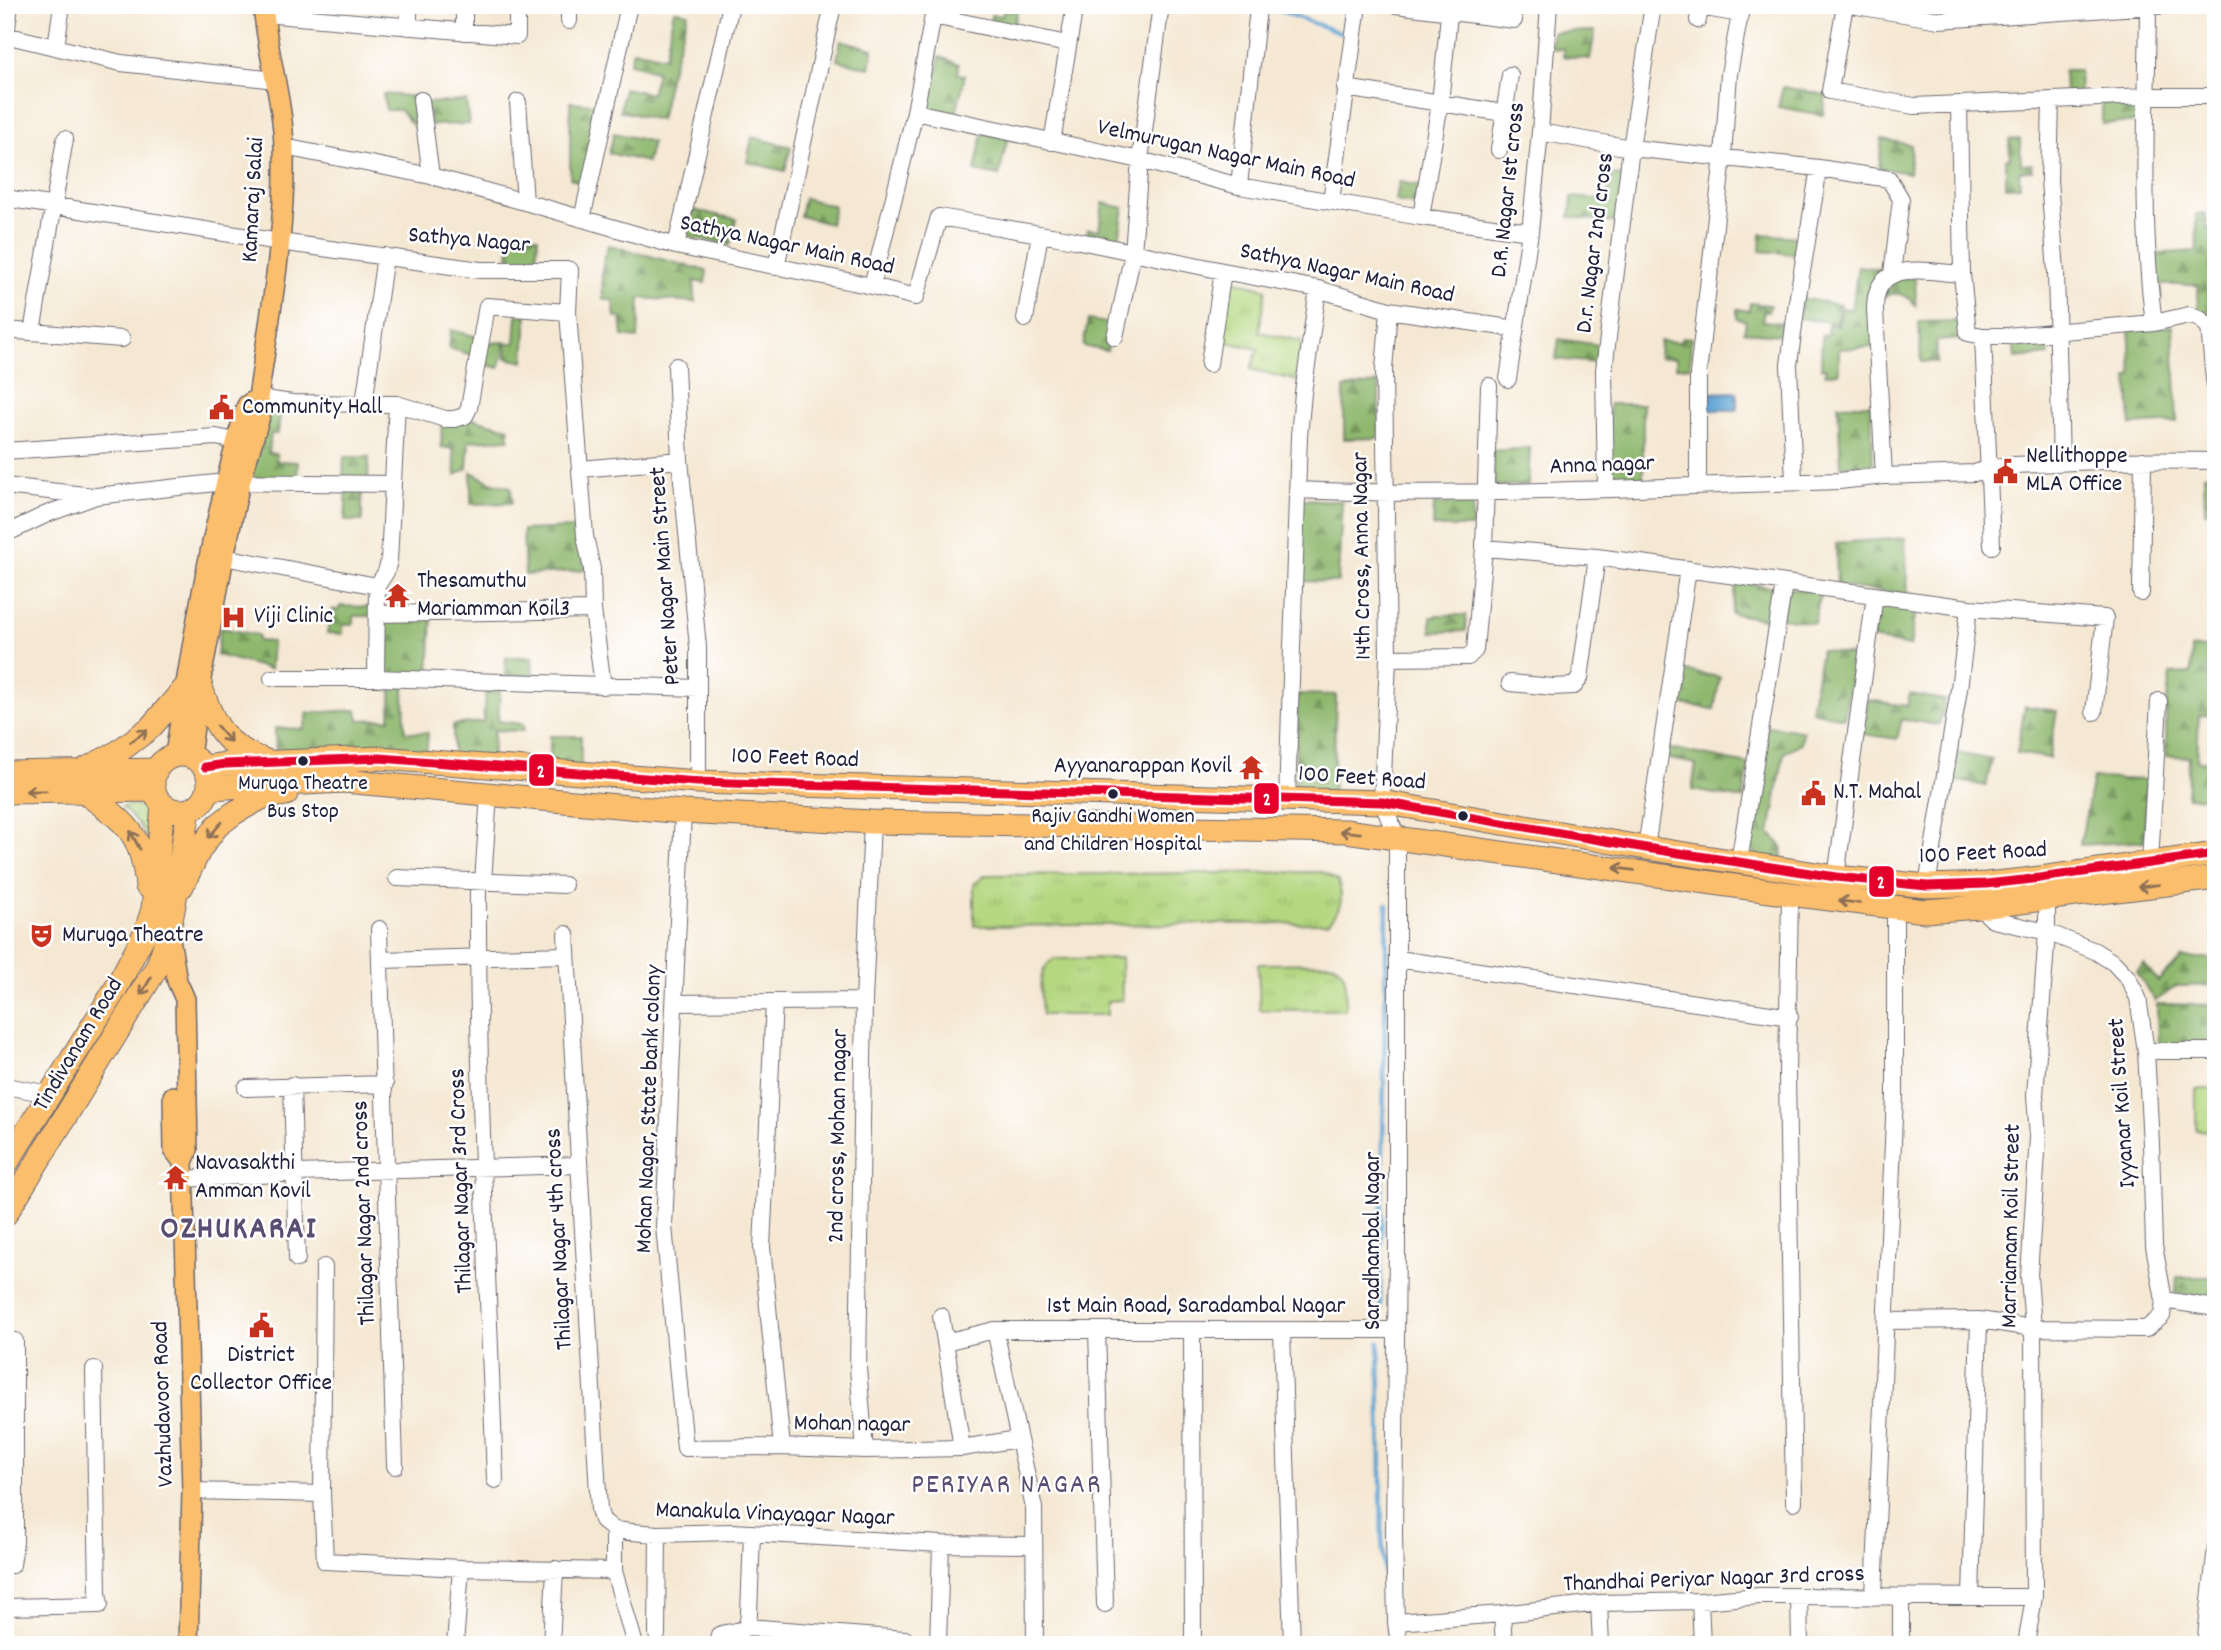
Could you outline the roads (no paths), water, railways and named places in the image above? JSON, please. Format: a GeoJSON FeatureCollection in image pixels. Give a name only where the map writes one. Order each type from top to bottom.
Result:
{"type":"FeatureCollection","features":[{"type":"Feature","properties":{"kind":"highway"},"geometry":{"type":"LineString","coordinates":[[5,792],[82,781],[150,728],[193,686],[225,737],[250,756],[271,762]]}},
{"type":"Feature","properties":{"kind":"highway","name":"100 Feet Road"},"geometry":{"type":"LineString","coordinates":[[195,767],[380,758],[698,782],[1382,802],[1646,848],[1836,877],[1927,886],[2024,880],[2216,854]]}},
{"type":"Feature","properties":{"kind":"highway"},"geometry":{"type":"LineString","coordinates":[[5,773],[158,788],[180,812],[189,811],[202,802],[195,767],[161,763],[158,788],[157,913]]}},
{"type":"Feature","properties":{"kind":"highway","name":"100 Feet Road"},"geometry":{"type":"LineString","coordinates":[[195,767],[683,812],[872,822],[1346,831],[1895,909],[1925,911],[1979,907],[2216,878]]}},
{"type":"Feature","properties":{"kind":"highway"},"geometry":{"type":"LineString","coordinates":[[82,781],[124,822],[138,841],[145,862],[147,891],[157,913]]}},
{"type":"Feature","properties":{"kind":"highway"},"geometry":{"type":"LineString","coordinates":[[5,1166],[115,990],[157,913],[184,883],[200,849],[217,826],[261,798],[322,789],[344,781]]}},
{"type":"Feature","properties":{"kind":"highway","name":"Tindivanam Road"},"geometry":{"type":"LineString","coordinates":[[5,1215],[157,967],[169,930],[157,913],[189,811]]}},
{"type":"Feature","properties":{"kind":"main road","name":"Kamaraj Salai"},"geometry":{"type":"LineString","coordinates":[[195,767],[193,686],[233,483],[262,410],[258,398],[280,242],[284,147],[264,10]]}},
{"type":"Feature","properties":{"kind":"main road","name":"Kamaraj Salai"},"geometry":{"type":"LineString","coordinates":[[193,686],[224,557],[236,441],[247,405],[258,398]]}},
{"type":"Feature","properties":{"kind":"main road","name":"Vazhudavoor Road"},"geometry":{"type":"LineString","coordinates":[[169,930],[177,981],[172,1000],[174,1150],[183,1170],[192,1491],[188,1645]]}},
{"type":"Feature","properties":{"kind":"street"},"geometry":{"type":"LineString","coordinates":[[10,5],[5,35],[121,63],[276,80]]}},
{"type":"Feature","properties":{"kind":"street"},"geometry":{"type":"LineString","coordinates":[[56,47],[62,5]]}},
{"type":"Feature","properties":{"kind":"street"},"geometry":{"type":"LineString","coordinates":[[357,5],[357,23]]}},
{"type":"Feature","properties":{"kind":"street"},"geometry":{"type":"LineString","coordinates":[[409,27],[410,5]]}},
{"type":"Feature","properties":{"kind":"street"},"geometry":{"type":"LineString","coordinates":[[464,5],[464,32]]}},
{"type":"Feature","properties":{"kind":"street"},"geometry":{"type":"LineString","coordinates":[[264,10],[357,23],[517,36],[517,5]]}},
{"type":"Feature","properties":{"kind":"street"},"geometry":{"type":"LineString","coordinates":[[582,219],[629,5]]}},
{"type":"Feature","properties":{"kind":"street"},"geometry":{"type":"LineString","coordinates":[[676,246],[731,5]]}},
{"type":"Feature","properties":{"kind":"street"},"geometry":{"type":"LineString","coordinates":[[776,267],[833,5]]}},
{"type":"Feature","properties":{"kind":"street"},"geometry":{"type":"LineString","coordinates":[[1052,142],[1074,5]]}},
{"type":"Feature","properties":{"kind":"street"},"geometry":{"type":"LineString","coordinates":[[1331,201],[1358,5]]}},
{"type":"Feature","properties":{"kind":"street"},"geometry":{"type":"LineString","coordinates":[[1396,5],[1449,9],[1514,20]]}},
{"type":"Feature","properties":{"kind":"street","name":"D.R. Nagar 1st cross"},"geometry":{"type":"LineString","coordinates":[[1508,379],[1530,232],[1549,5]]}},
{"type":"Feature","properties":{"kind":"street","name":"D.r. Nagar 2nd cross"},"geometry":{"type":"LineString","coordinates":[[1606,488],[1604,370],[1631,148],[1653,5]]}},
{"type":"Feature","properties":{"kind":"street"},"geometry":{"type":"LineString","coordinates":[[1845,5],[1830,91],[1914,106],[2147,96],[2216,96]]}},
{"type":"Feature","properties":{"kind":"street"},"geometry":{"type":"LineString","coordinates":[[1851,5],[1939,20],[2170,5]]}},
{"type":"Feature","properties":{"kind":"street"},"geometry":{"type":"LineString","coordinates":[[1115,337],[1133,253],[1140,160],[1161,6]]}},
{"type":"Feature","properties":{"kind":"street"},"geometry":{"type":"LineString","coordinates":[[1698,20],[1700,7],[1740,14],[1729,74],[1723,156],[1698,374],[1698,485]]}},
{"type":"Feature","properties":{"kind":"street"},"geometry":{"type":"LineString","coordinates":[[1239,186],[1258,8]]}},
{"type":"Feature","properties":{"kind":"street"},"geometry":{"type":"LineString","coordinates":[[2148,8],[2149,285],[2154,323]]}},
{"type":"Feature","properties":{"kind":"street"},"geometry":{"type":"LineString","coordinates":[[1421,217],[1440,103],[1449,9]]}},
{"type":"Feature","properties":{"kind":"street"},"geometry":{"type":"LineString","coordinates":[[872,286],[915,112],[933,11],[1067,44]]}},
{"type":"Feature","properties":{"kind":"street"},"geometry":{"type":"LineString","coordinates":[[1499,150],[1510,75]]}},
{"type":"Feature","properties":{"kind":"street"},"geometry":{"type":"LineString","coordinates":[[1345,88],[1504,113]]}},
{"type":"Feature","properties":{"kind":"street"},"geometry":{"type":"LineString","coordinates":[[421,100],[430,176]]}},
{"type":"Feature","properties":{"kind":"street"},"geometry":{"type":"LineString","coordinates":[[2051,101],[2049,180],[2059,331],[2061,462]]}},
{"type":"Feature","properties":{"kind":"street"},"geometry":{"type":"LineString","coordinates":[[518,102],[525,202]]}},
{"type":"Feature","properties":{"kind":"street"},"geometry":{"type":"LineString","coordinates":[[1959,105],[1962,274],[1968,333],[2006,336],[2154,323],[2189,315],[2200,319],[2209,327],[2216,400]]}},
{"type":"Feature","properties":{"kind":"street","name":"Velmurugan Nagar Main Road"},"geometry":{"type":"LineString","coordinates":[[915,112],[1140,160],[1239,186],[1421,217],[1530,232]]}},
{"type":"Feature","properties":{"kind":"street"},"geometry":{"type":"LineString","coordinates":[[1540,132],[1631,148],[1723,156],[1889,179],[1896,187],[1900,199],[1892,274]]}},
{"type":"Feature","properties":{"kind":"street"},"geometry":{"type":"LineString","coordinates":[[33,332],[65,139]]}},
{"type":"Feature","properties":{"kind":"street","name":"Sathya Nagar Main Road"},"geometry":{"type":"LineString","coordinates":[[284,147],[430,176],[676,246],[916,297],[939,217],[1040,234],[1318,289],[1389,310],[1516,329]]}},
{"type":"Feature","properties":{"kind":"street"},"geometry":{"type":"LineString","coordinates":[[1794,482],[1789,365],[1819,168]]}},
{"type":"Feature","properties":{"kind":"street","name":"Sathya Nagar"},"geometry":{"type":"LineString","coordinates":[[5,198],[280,242],[480,270],[570,271],[568,312],[585,536],[592,569],[593,610],[603,686]]}},
{"type":"Feature","properties":{"kind":"street"},"geometry":{"type":"LineString","coordinates":[[1025,319],[1040,234]]}},
{"type":"Feature","properties":{"kind":"street"},"geometry":{"type":"LineString","coordinates":[[364,403],[385,256]]}},
{"type":"Feature","properties":{"kind":"street"},"geometry":{"type":"LineString","coordinates":[[1209,364],[1223,271]]}},
{"type":"Feature","properties":{"kind":"street"},"geometry":{"type":"LineString","coordinates":[[1884,476],[1876,291],[1881,282],[1892,274],[1904,271],[1962,274]]}},
{"type":"Feature","properties":{"kind":"street"},"geometry":{"type":"LineString","coordinates":[[1287,800],[1302,398],[1318,289]]}},
{"type":"Feature","properties":{"kind":"street"},"geometry":{"type":"LineString","coordinates":[[258,398],[292,403],[397,404],[445,419],[454,419],[464,416],[469,408],[487,306],[568,312]]}},
{"type":"Feature","properties":{"kind":"street","name":"14th Cross, Anna Nagar"},"geometry":{"type":"LineString","coordinates":[[1382,802],[1388,658],[1384,369],[1389,310]]}},
{"type":"Feature","properties":{"kind":"street"},"geometry":{"type":"LineString","coordinates":[[5,330],[122,339]]}},
{"type":"Feature","properties":{"kind":"street"},"geometry":{"type":"LineString","coordinates":[[1983,336],[1992,546]]}},
{"type":"Feature","properties":{"kind":"street","name":"Peter Nagar Main Street"},"geometry":{"type":"LineString","coordinates":[[676,366],[680,460],[698,647],[698,782]]}},
{"type":"Feature","properties":{"kind":"street"},"geometry":{"type":"LineString","coordinates":[[1388,658],[1468,657],[1475,650],[1484,548],[1489,386]]}},
{"type":"Feature","properties":{"kind":"street"},"geometry":{"type":"LineString","coordinates":[[376,678],[377,586],[389,561],[397,404]]}},
{"type":"Feature","properties":{"kind":"street"},"geometry":{"type":"LineString","coordinates":[[5,451],[216,437],[236,441]]}},
{"type":"Feature","properties":{"kind":"street"},"geometry":{"type":"LineString","coordinates":[[581,469],[680,460]]}},
{"type":"Feature","properties":{"kind":"street"},"geometry":{"type":"LineString","coordinates":[[2141,593],[2143,460]]}},
{"type":"Feature","properties":{"kind":"street","name":"Anna nagar"},"geometry":{"type":"LineString","coordinates":[[1297,490],[1386,494],[1485,492],[1794,482],[1975,472],[1988,467],[2061,462],[2216,461]]}},
{"type":"Feature","properties":{"kind":"street"},"geometry":{"type":"LineString","coordinates":[[5,486],[96,496],[233,483],[393,484]]}},
{"type":"Feature","properties":{"kind":"street"},"geometry":{"type":"LineString","coordinates":[[5,534],[47,514],[96,496]]}},
{"type":"Feature","properties":{"kind":"street"},"geometry":{"type":"LineString","coordinates":[[1484,548],[1597,557],[1969,608],[2105,618],[2094,712]]}},
{"type":"Feature","properties":{"kind":"street"},"geometry":{"type":"LineString","coordinates":[[224,557],[377,586]]}},
{"type":"Feature","properties":{"kind":"street"},"geometry":{"type":"LineString","coordinates":[[1510,682],[1553,687],[1574,686],[1580,678],[1597,557]]}},
{"type":"Feature","properties":{"kind":"street"},"geometry":{"type":"LineString","coordinates":[[1646,848],[1688,569]]}},
{"type":"Feature","properties":{"kind":"street"},"geometry":{"type":"LineString","coordinates":[[1739,862],[1784,584]]}},
{"type":"Feature","properties":{"kind":"street"},"geometry":{"type":"LineString","coordinates":[[1836,877],[1875,595]]}},
{"type":"Feature","properties":{"kind":"street"},"geometry":{"type":"LineString","coordinates":[[1927,886],[1959,689],[1969,608]]}},
{"type":"Feature","properties":{"kind":"street"},"geometry":{"type":"LineString","coordinates":[[377,614],[593,610]]}},
{"type":"Feature","properties":{"kind":"street"},"geometry":{"type":"LineString","coordinates":[[272,678],[376,678],[698,688]]}},
{"type":"Feature","properties":{"kind":"street"},"geometry":{"type":"LineString","coordinates":[[2150,863],[2159,701]]}},
{"type":"Feature","properties":{"kind":"street","name":"Thilagar Nagar 3rd Cross"},"geometry":{"type":"LineString","coordinates":[[489,794],[478,956],[495,1480]]}},
{"type":"Feature","properties":{"kind":"street"},"geometry":{"type":"LineString","coordinates":[[1382,802],[1397,838]]}},
{"type":"Feature","properties":{"kind":"street","name":"Mohan Nagar, State bank colony"},"geometry":{"type":"LineString","coordinates":[[683,812],[664,1226],[685,1448]]}},
{"type":"Feature","properties":{"kind":"street","name":"2nd cross, Mohan nagar"},"geometry":{"type":"LineString","coordinates":[[865,1450],[858,1368],[864,1001],[872,822]]}},
{"type":"Feature","properties":{"kind":"street","name":"Saradhambal Nagar"},"geometry":{"type":"LineString","coordinates":[[1397,838],[1394,1534],[1399,1645]]}},
{"type":"Feature","properties":{"kind":"street"},"geometry":{"type":"LineString","coordinates":[[397,878],[564,886]]}},
{"type":"Feature","properties":{"kind":"street"},"geometry":{"type":"LineString","coordinates":[[1790,894],[1787,1074],[1794,1502]]}},
{"type":"Feature","properties":{"kind":"street","name":"Marriamam Koil Street"},"geometry":{"type":"LineString","coordinates":[[2026,1645],[2034,1597],[2034,1328],[2029,1276],[2038,1136],[2035,1095],[2047,899]]}},
{"type":"Feature","properties":{"kind":"street","name":"Iyyanar Koil Street"},"geometry":{"type":"LineString","coordinates":[[1979,907],[1993,920],[2047,932],[2095,951],[2114,963],[2128,978],[2137,998],[2146,1051],[2154,1245],[2164,1300]]}},
{"type":"Feature","properties":{"kind":"street"},"geometry":{"type":"LineString","coordinates":[[1874,1597],[1895,1094],[1895,909]]}},
{"type":"Feature","properties":{"kind":"street","name":"Thilagar Nagar 2nd cross"},"geometry":{"type":"LineString","coordinates":[[379,929],[395,1466]]}},
{"type":"Feature","properties":{"kind":"street","name":"Thilagar Nagar 4th cross"},"geometry":{"type":"LineString","coordinates":[[566,934],[599,1510],[608,1525],[614,1571],[635,1645]]}},
{"type":"Feature","properties":{"kind":"street"},"geometry":{"type":"LineString","coordinates":[[381,960],[567,955]]}},
{"type":"Feature","properties":{"kind":"street"},"geometry":{"type":"LineString","coordinates":[[1398,959],[1790,1017]]}},
{"type":"Feature","properties":{"kind":"street"},"geometry":{"type":"LineString","coordinates":[[676,1003],[864,1001]]}},
{"type":"Feature","properties":{"kind":"street"},"geometry":{"type":"LineString","coordinates":[[774,1002],[762,1247],[782,1447]]}},
{"type":"Feature","properties":{"kind":"street"},"geometry":{"type":"LineString","coordinates":[[2146,1051],[2216,1051]]}},
{"type":"Feature","properties":{"kind":"street"},"geometry":{"type":"LineString","coordinates":[[246,1087],[385,1084]]}},
{"type":"Feature","properties":{"kind":"street"},"geometry":{"type":"LineString","coordinates":[[292,1085],[297,1259]]}},
{"type":"Feature","properties":{"kind":"street"},"geometry":{"type":"LineString","coordinates":[[5,1086],[50,1094]]}},
{"type":"Feature","properties":{"kind":"street"},"geometry":{"type":"LineString","coordinates":[[183,1170],[296,1173],[579,1165]]}},
{"type":"Feature","properties":{"kind":"street"},"geometry":{"type":"LineString","coordinates":[[324,1267],[322,1494],[326,1561],[461,1568],[614,1571]]}},
{"type":"Feature","properties":{"kind":"street"},"geometry":{"type":"LineString","coordinates":[[1886,1321],[1979,1320],[2034,1328],[2147,1329],[2162,1316],[2164,1300],[2216,1308]]}},
{"type":"Feature","properties":{"kind":"street"},"geometry":{"type":"LineString","coordinates":[[941,1316],[962,1448]]}},
{"type":"Feature","properties":{"kind":"street"},"geometry":{"type":"LineString","coordinates":[[1971,1597],[1979,1320]]}},
{"type":"Feature","properties":{"kind":"street"},"geometry":{"type":"LineString","coordinates":[[995,1330],[1034,1508],[1035,1645]]}},
{"type":"Feature","properties":{"kind":"street","name":"1st Main Road, Saradambal Nagar"},"geometry":{"type":"LineString","coordinates":[[945,1342],[995,1330],[1396,1330]]}},
{"type":"Feature","properties":{"kind":"street"},"geometry":{"type":"LineString","coordinates":[[1097,1330],[1105,1604]]}},
{"type":"Feature","properties":{"kind":"street"},"geometry":{"type":"LineString","coordinates":[[1192,1330],[1193,1645]]}},
{"type":"Feature","properties":{"kind":"street"},"geometry":{"type":"LineString","coordinates":[[1282,1330],[1292,1645]]}},
{"type":"Feature","properties":{"kind":"street"},"geometry":{"type":"LineString","coordinates":[[5,1564],[12,1565],[15,1542],[15,1341]]}},
{"type":"Feature","properties":{"kind":"street"},"geometry":{"type":"LineString","coordinates":[[5,1607],[100,1605],[97,1592],[94,1369]]}},
{"type":"Feature","properties":{"kind":"street","name":"Mohan nagar"},"geometry":{"type":"LineString","coordinates":[[685,1448],[962,1448],[1018,1439]]}},
{"type":"Feature","properties":{"kind":"street"},"geometry":{"type":"LineString","coordinates":[[192,1491],[322,1494]]}},
{"type":"Feature","properties":{"kind":"street","name":"Manakula Vinayagar Nagar"},"geometry":{"type":"LineString","coordinates":[[608,1525],[658,1534],[752,1534],[942,1544],[1034,1545]]}},
{"type":"Feature","properties":{"kind":"street"},"geometry":{"type":"LineString","coordinates":[[657,1635],[658,1534]]}},
{"type":"Feature","properties":{"kind":"street"},"geometry":{"type":"LineString","coordinates":[[747,1627],[752,1534]]}},
{"type":"Feature","properties":{"kind":"street"},"geometry":{"type":"LineString","coordinates":[[938,1645],[942,1544]]}},
{"type":"Feature","properties":{"kind":"street"},"geometry":{"type":"LineString","coordinates":[[2205,1645],[2216,1547]]}},
{"type":"Feature","properties":{"kind":"street"},"geometry":{"type":"LineString","coordinates":[[455,1645],[461,1568]]}},
{"type":"Feature","properties":{"kind":"street"},"geometry":{"type":"LineString","coordinates":[[551,1645],[555,1569]]}},
{"type":"Feature","properties":{"kind":"street","name":"Thandhai Periyar Nagar 3rd cross"},"geometry":{"type":"LineString","coordinates":[[1396,1622],[1599,1603],[1700,1601],[1759,1596],[2034,1597]]}},
{"type":"Feature","properties":{"kind":"street"},"geometry":{"type":"LineString","coordinates":[[1798,1596],[1800,1645]]}},
{"type":"Feature","properties":{"kind":"street"},"geometry":{"type":"LineString","coordinates":[[1901,1597],[1901,1645]]}},
{"type":"Feature","properties":{"kind":"street"},"geometry":{"type":"LineString","coordinates":[[1700,1601],[1702,1645]]}},
{"type":"Feature","properties":{"kind":"street"},"geometry":{"type":"LineString","coordinates":[[1599,1603],[1601,1645]]}},
{"type":"Feature","properties":{"kind":"street"},"geometry":{"type":"LineString","coordinates":[[1502,1614],[1504,1645]]}},
{"type":"Feature","properties":{"kind":"street"},"geometry":{"type":"LineString","coordinates":[[717,1645],[719,1636],[725,1632],[747,1627],[811,1639],[905,1639]]}},
{"type":"Feature","properties":{"kind":"water"},"geometry":{"type":"Polygon","coordinates":[[[1737,392],[1737,410],[1709,410],[1710,393],[1737,392]]]}},
{"type":"Feature","properties":{"kind":"waterway"},"geometry":{"type":"LineString","coordinates":[[1226,5],[1278,10],[1346,35]]}},
{"type":"Feature","properties":{"kind":"waterway"},"geometry":{"type":"LineString","coordinates":[[1380,1318],[1387,904]]}},
{"type":"Feature","properties":{"kind":"waterway"},"geometry":{"type":"LineString","coordinates":[[1379,1343],[1382,1539],[1388,1619]]}},
{"type":"Feature","properties":{"kind":"waterway"},"geometry":{"type":"LineString","coordinates":[[1389,1628],[1390,1645]]}},
{"type":"Feature","properties":{"kind":"place","name":"Community Hall"},"geometry":{"type":"Point","coordinates":[222,408]}},
{"type":"Feature","properties":{"kind":"place","name":"Nellithoppe MLA Office"},"geometry":{"type":"Point","coordinates":[2006,471]}},
{"type":"Feature","properties":{"kind":"place","name":"Thesamuthu Mariamman Koil3"},"geometry":{"type":"Point","coordinates":[397,596]}},
{"type":"Feature","properties":{"kind":"place","name":"Viji Clinic"},"geometry":{"type":"Point","coordinates":[234,617]}},
{"type":"Feature","properties":{"kind":"place","name":"Muruga Theatre Bus Stop"},"geometry":{"type":"Point","coordinates":[303,761]}},
{"type":"Feature","properties":{"kind":"place","name":"Ayyanarappan Kovil"},"geometry":{"type":"Point","coordinates":[1252,767]}},
{"type":"Feature","properties":{"kind":"place","name":"N.T. Mahal"},"geometry":{"type":"Point","coordinates":[1813,793]}},
{"type":"Feature","properties":{"kind":"place","name":"Rajiv Gandhi Women and Children Hospital"},"geometry":{"type":"Point","coordinates":[1113,794]}},
{"type":"Feature","properties":{"kind":"place","name":"Muruga Theatre"},"geometry":{"type":"Point","coordinates":[42,936]}},
{"type":"Feature","properties":{"kind":"place","name":"Navasakthi Amman Kovil"},"geometry":{"type":"Point","coordinates":[175,1178]}},
{"type":"Feature","properties":{"kind":"place","name":"District Collector Office"},"geometry":{"type":"Point","coordinates":[261,1325]}},
{"type":"Feature","properties":{"kind":"district","name":"OZHUKARAI"},"geometry":{"type":"Point","coordinates":[239,1231]}},
{"type":"Feature","properties":{"kind":"district","name":"PERIYAR NAGAR"},"geometry":{"type":"Point","coordinates":[1007,1487]}}]}
